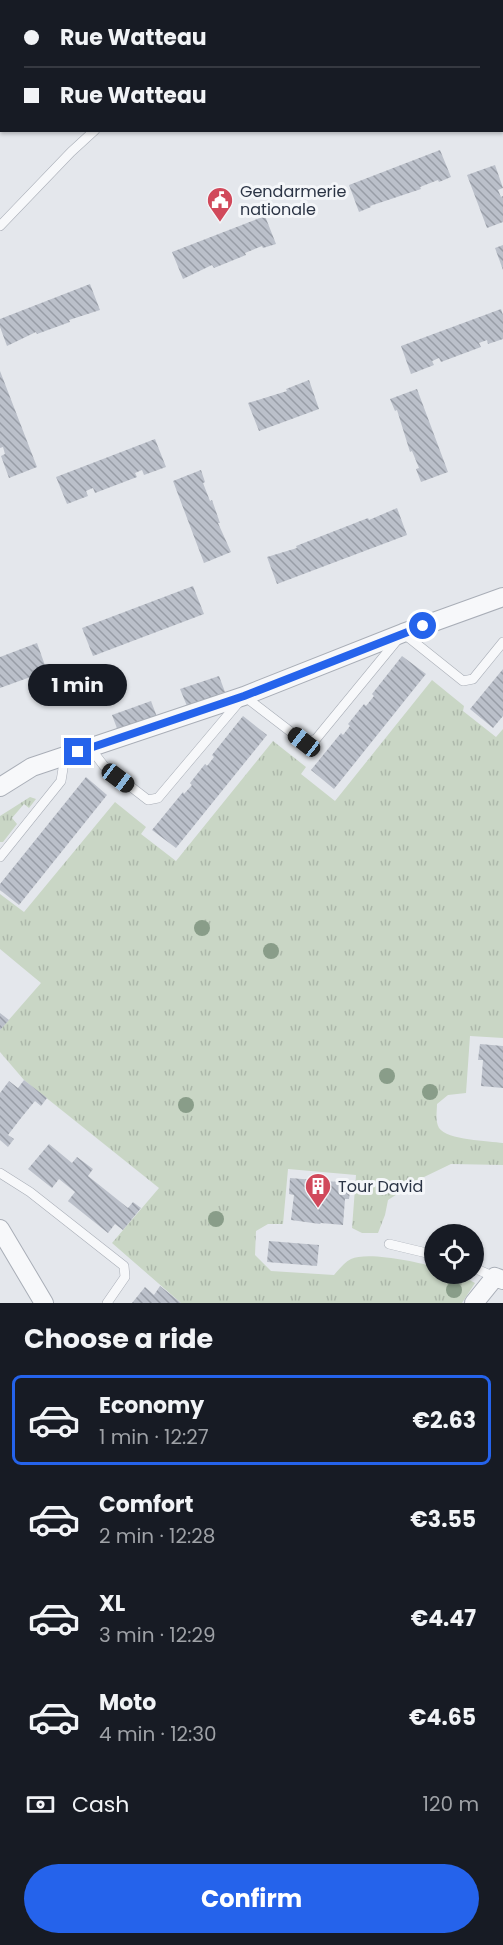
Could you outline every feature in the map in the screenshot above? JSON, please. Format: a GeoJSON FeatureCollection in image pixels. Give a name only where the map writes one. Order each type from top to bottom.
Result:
{"type":"FeatureCollection","features":[{"type":"Feature","properties":{"kind":"street"},"geometry":{"type":"LineString","coordinates":[[0,787],[32,767],[244,696],[403,633],[503,597]]}},
{"type":"Feature","properties":{"kind":"street"},"geometry":{"type":"LineString","coordinates":[[0,1229],[44,1303]]}},
{"type":"Feature","properties":{"kind":"street"},"geometry":{"type":"LineString","coordinates":[[474,1303],[499,1279]]}},
{"type":"Feature","properties":{"kind":"lane"},"geometry":{"type":"LineString","coordinates":[[0,226],[93,132]]}},
{"type":"Feature","properties":{"kind":"lane"},"geometry":{"type":"LineString","coordinates":[[91,749],[104,766],[148,800],[158,798],[244,696],[304,742],[316,739],[403,633],[463,681],[473,679],[503,642]]}},
{"type":"Feature","properties":{"kind":"lane"},"geometry":{"type":"LineString","coordinates":[[0,857],[61,781],[65,756]]}},
{"type":"Feature","properties":{"kind":"lane"},"geometry":{"type":"LineString","coordinates":[[0,1173],[30,1192],[124,1266],[125,1277],[107,1303]]}},
{"type":"Feature","properties":{"kind":"lane"},"geometry":{"type":"LineString","coordinates":[[389,1244],[424,1252]]}},
{"type":"Feature","properties":{"kind":"lane"},"geometry":{"type":"LineString","coordinates":[[484,1272],[499,1279]]}},
{"type":"Feature","properties":{"kind":"green space"},"geometry":{"type":"Polygon","coordinates":[[[432,680],[464,706],[463,711],[496,737],[503,729],[503,1038],[470,1036],[466,1093],[448,1095],[437,1104],[436,1116],[439,1128],[450,1135],[503,1143],[503,1165],[451,1164],[422,1178],[388,1200],[378,1233],[362,1233],[352,1228],[356,1175],[288,1169],[283,1224],[268,1224],[256,1231],[255,1255],[271,1271],[334,1275],[351,1259],[368,1256],[393,1258],[424,1265],[424,1284],[474,1284],[462,1303],[181,1303],[112,1243],[159,1188],[24,1080],[0,1052],[0,1030],[41,983],[0,949],[0,894],[24,912],[115,802],[146,827],[141,834],[176,861],[273,741],[306,767],[301,774],[335,801],[432,680]]]}},
{"type":"Feature","properties":{"kind":"green space"},"geometry":{"type":"Polygon","coordinates":[[[30,797],[36,799],[29,808],[24,804],[12,818],[17,824],[3,842],[0,842],[0,816],[30,797]]]}},
{"type":"Feature","properties":{"kind":"building"},"geometry":{"type":"Polygon","coordinates":[[[440,150],[451,177],[439,182],[438,180],[420,187],[421,189],[359,212],[349,185],[440,150]]]}},
{"type":"Feature","properties":{"kind":"building"},"geometry":{"type":"Polygon","coordinates":[[[495,165],[503,188],[498,190],[501,197],[503,196],[503,222],[487,228],[467,175],[495,165]]]}},
{"type":"Feature","properties":{"kind":"building"},"geometry":{"type":"Polygon","coordinates":[[[265,216],[276,244],[263,248],[262,246],[245,253],[246,255],[214,268],[212,265],[183,279],[172,252],[265,216]]]}},
{"type":"Feature","properties":{"kind":"building"},"geometry":{"type":"Polygon","coordinates":[[[503,245],[503,270],[495,248],[503,245]]]}},
{"type":"Feature","properties":{"kind":"building"},"geometry":{"type":"Polygon","coordinates":[[[90,284],[100,310],[37,334],[36,332],[7,346],[0,327],[0,319],[90,284]]]}},
{"type":"Feature","properties":{"kind":"building"},"geometry":{"type":"Polygon","coordinates":[[[501,309],[503,339],[488,344],[487,340],[479,343],[481,347],[441,362],[439,358],[432,361],[434,365],[411,374],[401,346],[501,309]]]}},
{"type":"Feature","properties":{"kind":"building"},"geometry":{"type":"Polygon","coordinates":[[[0,371],[37,467],[9,478],[1,456],[5,454],[3,447],[0,448],[0,371]]]}},
{"type":"Feature","properties":{"kind":"building"},"geometry":{"type":"Polygon","coordinates":[[[309,380],[319,409],[259,431],[248,403],[287,391],[286,389],[309,380]]]}},
{"type":"Feature","properties":{"kind":"building"},"geometry":{"type":"Polygon","coordinates":[[[417,389],[448,472],[421,482],[416,469],[419,468],[412,451],[410,452],[397,410],[395,411],[390,399],[417,389]]]}},
{"type":"Feature","properties":{"kind":"building"},"geometry":{"type":"Polygon","coordinates":[[[155,439],[166,467],[144,475],[142,470],[135,473],[137,477],[95,493],[93,488],[86,491],[88,496],[67,504],[56,477],[155,439]]]}},
{"type":"Feature","properties":{"kind":"building"},"geometry":{"type":"Polygon","coordinates":[[[201,470],[205,482],[203,483],[210,501],[212,500],[220,523],[218,523],[231,552],[204,563],[173,481],[201,470]]]}},
{"type":"Feature","properties":{"kind":"building"},"geometry":{"type":"Polygon","coordinates":[[[397,508],[407,535],[277,584],[267,557],[297,548],[296,546],[397,508]]]}},
{"type":"Feature","properties":{"kind":"building"},"geometry":{"type":"Polygon","coordinates":[[[193,586],[204,614],[93,656],[82,628],[193,586]]]}},
{"type":"Feature","properties":{"kind":"building"},"geometry":{"type":"Polygon","coordinates":[[[37,643],[47,671],[0,688],[0,657],[37,643]]]}},
{"type":"Feature","properties":{"kind":"building"},"geometry":{"type":"Polygon","coordinates":[[[402,656],[426,674],[334,789],[311,770],[341,733],[343,735],[350,726],[348,724],[364,704],[366,706],[374,696],[372,694],[402,656]]]}},
{"type":"Feature","properties":{"kind":"building"},"geometry":{"type":"Polygon","coordinates":[[[503,669],[503,716],[493,728],[470,709],[503,669]]]}},
{"type":"Feature","properties":{"kind":"building"},"geometry":{"type":"Polygon","coordinates":[[[219,676],[225,692],[187,706],[180,689],[219,676]]]}},
{"type":"Feature","properties":{"kind":"building"},"geometry":{"type":"Polygon","coordinates":[[[151,701],[157,717],[118,731],[112,715],[151,701]]]}},
{"type":"Feature","properties":{"kind":"building"},"geometry":{"type":"Polygon","coordinates":[[[243,716],[267,735],[176,848],[152,830],[183,792],[184,794],[192,785],[190,783],[205,764],[207,766],[214,757],[212,755],[243,716]]]}},
{"type":"Feature","properties":{"kind":"building"},"geometry":{"type":"Polygon","coordinates":[[[86,777],[107,795],[19,905],[0,890],[0,884],[86,777]]]}},
{"type":"Feature","properties":{"kind":"building"},"geometry":{"type":"Polygon","coordinates":[[[0,1013],[9,1020],[0,1030],[0,1013]]]}},
{"type":"Feature","properties":{"kind":"building"},"geometry":{"type":"Polygon","coordinates":[[[480,1044],[503,1046],[503,1088],[481,1086],[483,1060],[478,1060],[480,1044]]]}},
{"type":"Feature","properties":{"kind":"building"},"geometry":{"type":"Polygon","coordinates":[[[24,1080],[47,1098],[41,1106],[35,1101],[21,1118],[8,1135],[14,1139],[8,1147],[0,1140],[0,1093],[9,1081],[18,1088],[24,1080]]]}},
{"type":"Feature","properties":{"kind":"building"},"geometry":{"type":"Polygon","coordinates":[[[49,1144],[72,1163],[77,1157],[93,1169],[88,1176],[128,1208],[133,1202],[141,1208],[123,1230],[115,1224],[108,1233],[68,1201],[75,1192],[59,1179],[52,1188],[28,1169],[49,1144]]]}},
{"type":"Feature","properties":{"kind":"building","name":"Tour David"},"geometry":{"type":"Polygon","coordinates":[[[290,1178],[351,1183],[349,1199],[345,1199],[343,1225],[291,1220],[294,1195],[289,1194],[290,1178]]]}},
{"type":"Feature","properties":{"kind":"building"},"geometry":{"type":"Polygon","coordinates":[[[269,1241],[319,1245],[317,1266],[267,1262],[269,1241]]]}},
{"type":"Feature","properties":{"kind":"building"},"geometry":{"type":"Polygon","coordinates":[[[160,1286],[181,1303],[132,1303],[145,1287],[154,1295],[160,1286]]]}},
{"type":"Feature","properties":{"kind":"place","name":"Gendarmerie nationale"},"geometry":{"type":"Point","coordinates":[220,223]}},
{"type":"Feature","properties":{"kind":"place","name":"Tour David"},"geometry":{"type":"Point","coordinates":[318,1209]}},
{"type":"Feature","properties":{"kind":"route"},"geometry":{"type":"LineString","coordinates":[[78,752],[244,696],[423,626]]}}]}
